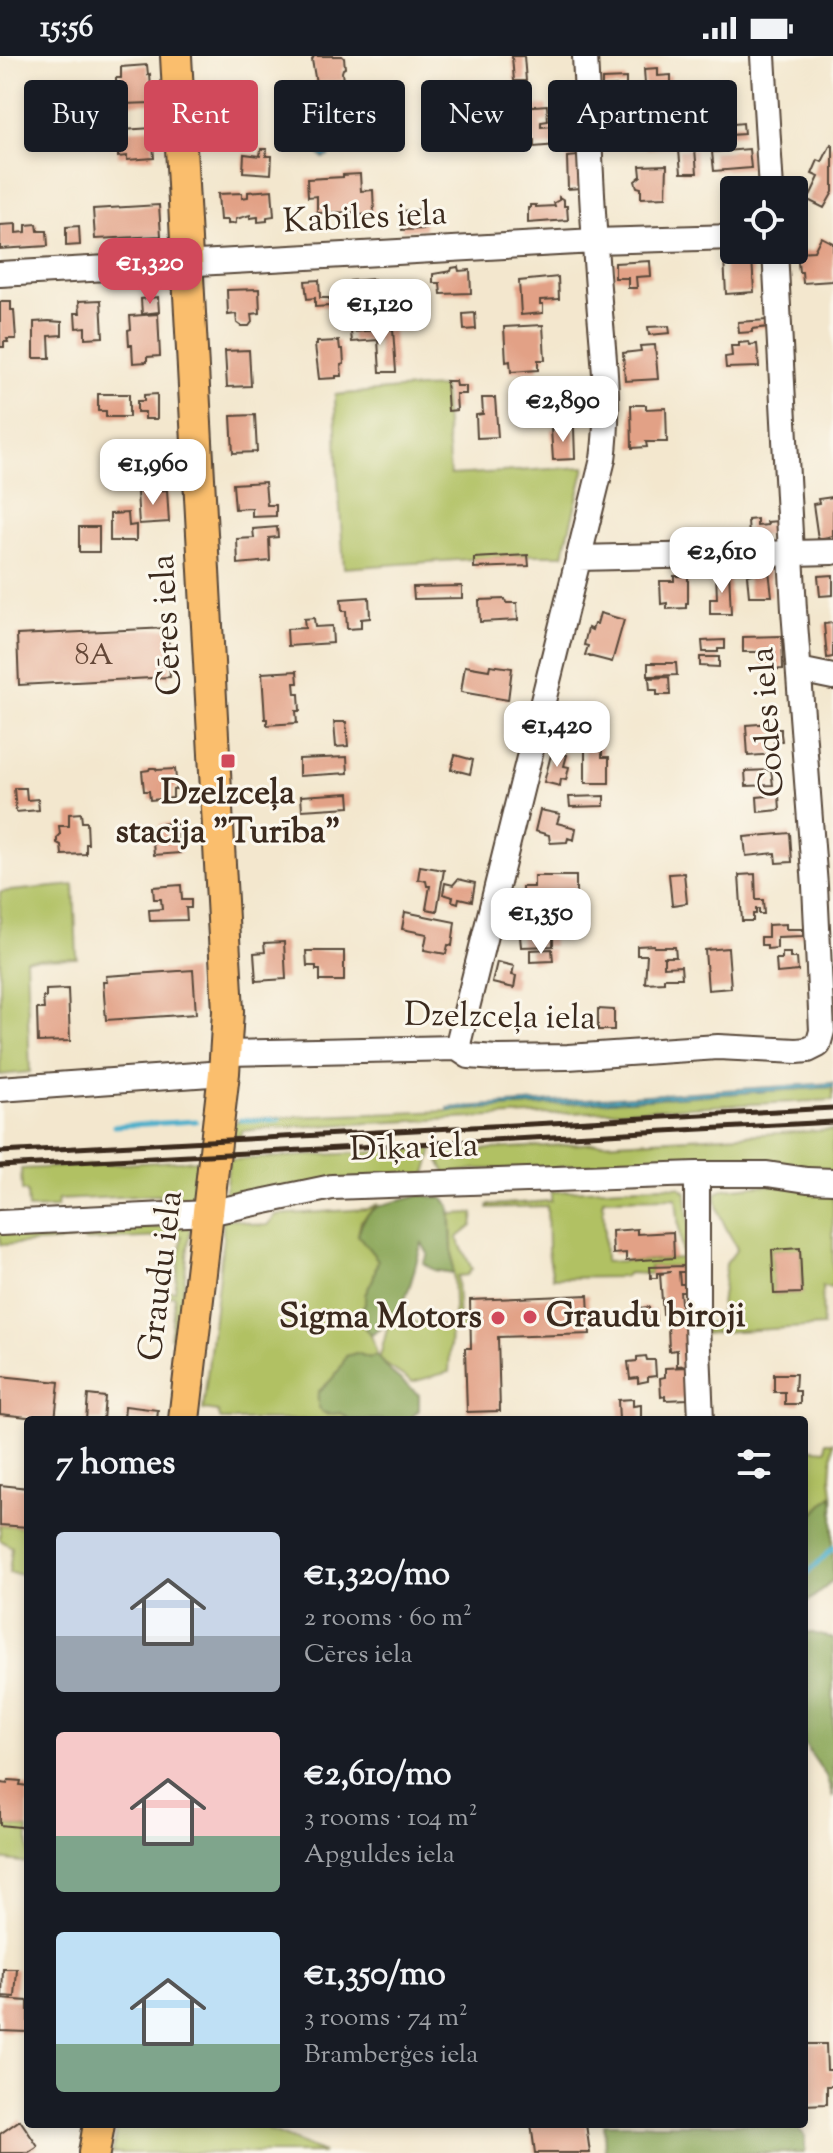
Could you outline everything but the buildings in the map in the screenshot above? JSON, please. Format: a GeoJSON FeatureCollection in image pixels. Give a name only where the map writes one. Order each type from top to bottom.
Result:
{"type":"FeatureCollection","features":[{"type":"Feature","properties":{"kind":"main road","name":"Cēres iela"},"geometry":{"type":"LineString","coordinates":[[176,56],[228,1011],[215,1141]]}},
{"type":"Feature","properties":{"kind":"main road","name":"Graudu iela"},"geometry":{"type":"LineString","coordinates":[[184,1416],[215,1141]]}},
{"type":"Feature","properties":{"kind":"main road"},"geometry":{"type":"LineString","coordinates":[[94,2153],[98,2128]]}},
{"type":"Feature","properties":{"kind":"street"},"geometry":{"type":"LineString","coordinates":[[457,1048],[606,441],[585,56]]}},
{"type":"Feature","properties":{"kind":"street"},"geometry":{"type":"LineString","coordinates":[[763,56],[770,176]]}},
{"type":"Feature","properties":{"kind":"street","name":"Kabiles iela"},"geometry":{"type":"LineString","coordinates":[[0,274],[595,241],[720,237]]}},
{"type":"Feature","properties":{"kind":"street","name":"Codes iela"},"geometry":{"type":"LineString","coordinates":[[776,264],[791,552],[815,886],[822,1031],[818,1045]]}},
{"type":"Feature","properties":{"kind":"street"},"geometry":{"type":"LineString","coordinates":[[578,558],[833,552]]}},
{"type":"Feature","properties":{"kind":"street"},"geometry":{"type":"LineString","coordinates":[[799,670],[833,677]]}},
{"type":"Feature","properties":{"kind":"street","name":"Dzelzceļa iela"},"geometry":{"type":"LineString","coordinates":[[0,1089],[225,1063],[457,1048],[469,1056],[497,1058],[568,1057],[718,1047],[797,1051],[818,1045]]}},
{"type":"Feature","properties":{"kind":"street"},"geometry":{"type":"LineString","coordinates":[[697,1174],[701,1416]]}},
{"type":"Feature","properties":{"kind":"street","name":"Dīķa iela"},"geometry":{"type":"LineString","coordinates":[[0,1223],[208,1213],[332,1187],[697,1174],[767,1174],[833,1181]]}},
{"type":"Feature","properties":{"kind":"green space"},"geometry":{"type":"Polygon","coordinates":[[[443,387],[450,475],[585,467],[563,555],[344,568],[335,395],[443,387]]]}},
{"type":"Feature","properties":{"kind":"green space"},"geometry":{"type":"Polygon","coordinates":[[[74,885],[77,958],[26,959],[30,1072],[0,1075],[0,892],[74,885]]]}},
{"type":"Feature","properties":{"kind":"green space"},"geometry":{"type":"Polygon","coordinates":[[[833,1087],[833,1100],[273,1128],[242,1131],[242,1135],[230,1137],[231,1126],[240,1119],[448,1111],[833,1087]]]}},
{"type":"Feature","properties":{"kind":"green space"},"geometry":{"type":"Polygon","coordinates":[[[833,1130],[833,1175],[617,1163],[566,1166],[536,1173],[478,1169],[446,1174],[439,1161],[439,1152],[833,1130]]]}},
{"type":"Feature","properties":{"kind":"green space"},"geometry":{"type":"Polygon","coordinates":[[[433,1149],[425,1177],[224,1199],[229,1160],[433,1149]]]}},
{"type":"Feature","properties":{"kind":"green space"},"geometry":{"type":"Polygon","coordinates":[[[198,1160],[193,1203],[159,1205],[159,1195],[58,1200],[57,1208],[28,1209],[27,1192],[22,1191],[21,1169],[198,1160]]]}},
{"type":"Feature","properties":{"kind":"green space"},"geometry":{"type":"Polygon","coordinates":[[[764,1185],[833,1187],[833,1288],[822,1287],[823,1326],[702,1333],[702,1323],[719,1323],[726,1264],[737,1249],[716,1200],[716,1193],[725,1189],[764,1185]],[[800,1249],[772,1250],[774,1294],[802,1293],[800,1249]]]}},
{"type":"Feature","properties":{"kind":"green space"},"geometry":{"type":"Polygon","coordinates":[[[679,1187],[686,1192],[691,1257],[683,1258],[684,1266],[650,1267],[651,1274],[553,1278],[548,1251],[547,1206],[488,1208],[488,1205],[551,1201],[551,1192],[679,1187]],[[676,1198],[603,1199],[605,1262],[682,1258],[676,1198]]]}},
{"type":"Feature","properties":{"kind":"green space"},"geometry":{"type":"Polygon","coordinates":[[[420,1195],[443,1198],[450,1206],[453,1273],[434,1270],[423,1263],[428,1254],[422,1243],[401,1307],[394,1317],[371,1335],[356,1318],[365,1304],[365,1295],[378,1260],[358,1235],[362,1223],[381,1205],[420,1195]]]}},
{"type":"Feature","properties":{"kind":"green space"},"geometry":{"type":"Polygon","coordinates":[[[378,1204],[361,1221],[358,1235],[378,1260],[365,1295],[365,1304],[356,1318],[371,1335],[377,1355],[370,1358],[356,1353],[346,1356],[335,1376],[318,1392],[327,1415],[341,1412],[346,1416],[220,1416],[218,1412],[203,1410],[223,1219],[268,1225],[276,1215],[367,1209],[378,1204]]]}},
{"type":"Feature","properties":{"kind":"green space"},"geometry":{"type":"Polygon","coordinates":[[[474,1213],[472,1226],[457,1238],[472,1269],[467,1275],[457,1276],[459,1325],[464,1325],[464,1331],[455,1331],[451,1214],[474,1213]]]}},
{"type":"Feature","properties":{"kind":"green space"},"geometry":{"type":"Polygon","coordinates":[[[188,1226],[190,1231],[178,1334],[170,1337],[175,1296],[165,1295],[166,1290],[175,1291],[182,1236],[84,1241],[84,1231],[188,1226]]]}},
{"type":"Feature","properties":{"kind":"green space"},"geometry":{"type":"Polygon","coordinates":[[[70,1231],[73,1236],[71,1241],[0,1245],[0,1232],[70,1231]]]}},
{"type":"Feature","properties":{"kind":"green space"},"geometry":{"type":"Polygon","coordinates":[[[390,1318],[451,1328],[449,1372],[412,1382],[379,1360],[390,1318]]]}},
{"type":"Feature","properties":{"kind":"green space"},"geometry":{"type":"Polygon","coordinates":[[[356,1353],[370,1358],[377,1355],[391,1372],[419,1395],[419,1410],[413,1416],[345,1416],[322,1412],[318,1405],[318,1392],[335,1376],[346,1356],[356,1353]]]}},
{"type":"Feature","properties":{"kind":"green space"},"geometry":{"type":"Polygon","coordinates":[[[826,1442],[833,1442],[833,1495],[813,1514],[808,1527],[808,1448],[826,1450],[826,1442]]]}},
{"type":"Feature","properties":{"kind":"green space"},"geometry":{"type":"Polygon","coordinates":[[[833,1495],[833,1581],[808,1602],[808,1528],[821,1506],[833,1495]]]}},
{"type":"Feature","properties":{"kind":"green space"},"geometry":{"type":"Polygon","coordinates":[[[0,1525],[24,1527],[24,1575],[9,1573],[12,1547],[0,1540],[0,1525]]]}},
{"type":"Feature","properties":{"kind":"green space"},"geometry":{"type":"Polygon","coordinates":[[[808,1632],[833,1638],[833,1797],[826,1776],[808,1750],[808,1632]]]}},
{"type":"Feature","properties":{"kind":"green space"},"geometry":{"type":"Polygon","coordinates":[[[0,1825],[24,1828],[24,1862],[0,1859],[0,1825]]]}},
{"type":"Feature","properties":{"kind":"green space"},"geometry":{"type":"Polygon","coordinates":[[[117,2128],[270,2128],[268,2130],[324,2153],[112,2153],[117,2128]]]}},
{"type":"Feature","properties":{"kind":"green space"},"geometry":{"type":"Polygon","coordinates":[[[604,2128],[798,2128],[805,2136],[804,2153],[605,2153],[604,2128]]]}},
{"type":"Feature","properties":{"kind":"water"},"geometry":{"type":"Polygon","coordinates":[[[318,152],[331,152],[323,158],[318,152]]]}},
{"type":"Feature","properties":{"kind":"water"},"geometry":{"type":"Polygon","coordinates":[[[833,1083],[833,1087],[448,1111],[448,1108],[833,1083]]]}},
{"type":"Feature","properties":{"kind":"waterway"},"geometry":{"type":"LineString","coordinates":[[241,1120],[280,1120]]}},
{"type":"Feature","properties":{"kind":"waterway"},"geometry":{"type":"LineString","coordinates":[[114,1126],[196,1121]]}},
{"type":"Feature","properties":{"kind":"waterway"},"geometry":{"type":"LineString","coordinates":[[808,1573],[833,1548]]}},
{"type":"Feature","properties":{"kind":"railway"},"geometry":{"type":"LineString","coordinates":[[0,1152],[833,1108]]}},
{"type":"Feature","properties":{"kind":"railway"},"geometry":{"type":"LineString","coordinates":[[0,1166],[833,1122]]}},
{"type":"Feature","properties":{"kind":"place","name":"Dzelzceļa stacija \"Turība\""},"geometry":{"type":"Point","coordinates":[228,761]}},
{"type":"Feature","properties":{"kind":"place","name":"Graudu biroji"},"geometry":{"type":"Point","coordinates":[530,1317]}},
{"type":"Feature","properties":{"kind":"place","name":"Sigma Motors"},"geometry":{"type":"Point","coordinates":[498,1318]}}]}
